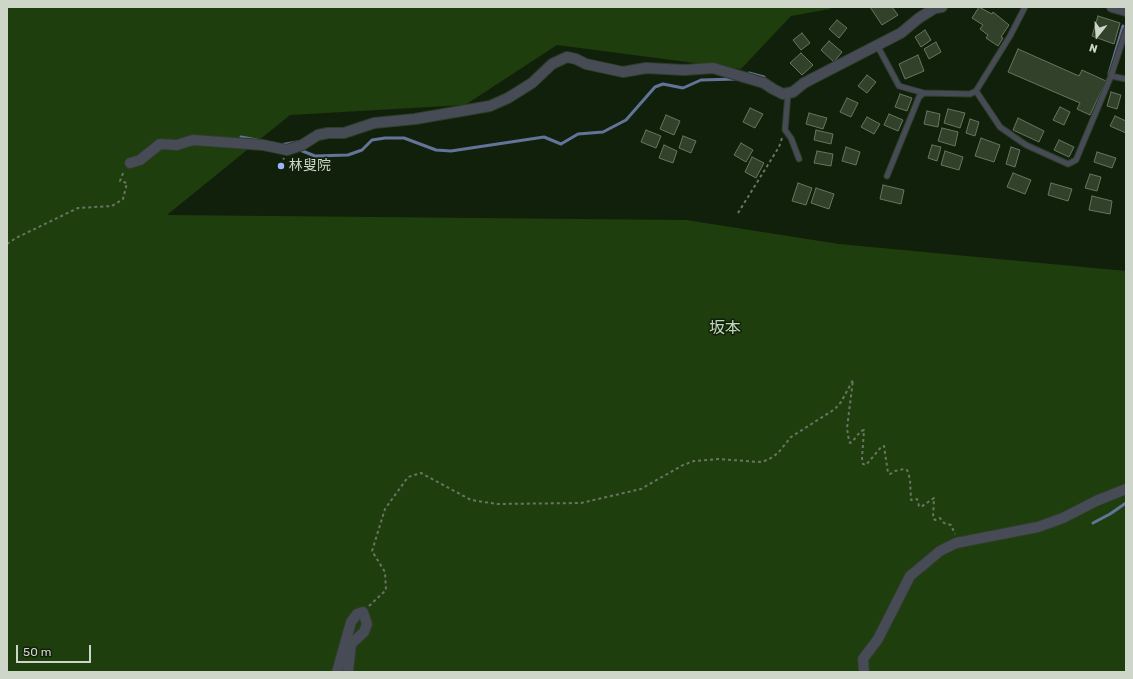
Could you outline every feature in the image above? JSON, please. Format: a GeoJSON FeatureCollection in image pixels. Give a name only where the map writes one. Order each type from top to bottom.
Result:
{"type":"FeatureCollection","features":[{"type":"Feature","properties":{"kind":"street"},"geometry":{"type":"LineString","coordinates":[[130,163],[140,160],[160,144],[177,145],[194,140],[263,145],[286,150],[298,146],[318,135],[328,133],[344,133],[374,123],[415,119],[490,106],[508,98],[532,83],[552,64],[567,58],[576,59],[586,64],[623,72],[646,68],[678,70],[713,68],[764,83],[773,90],[783,94],[793,92],[804,83],[901,33],[919,18],[935,8],[942,7]]}},
{"type":"Feature","properties":{"kind":"street"},"geometry":{"type":"LineString","coordinates":[[1112,7],[1126,11]]}},
{"type":"Feature","properties":{"kind":"street"},"geometry":{"type":"LineString","coordinates":[[864,672],[863,659],[878,639],[910,576],[940,551],[956,543],[1038,527],[1063,518],[1096,501],[1126,489]]}},
{"type":"Feature","properties":{"kind":"street"},"geometry":{"type":"LineString","coordinates":[[337,672],[351,622],[357,614],[363,612],[367,624],[364,632],[351,644],[348,672]]}},
{"type":"Feature","properties":{"kind":"lane"},"geometry":{"type":"LineString","coordinates":[[877,45],[899,86],[924,93],[970,94],[976,91],[1010,36],[1025,7]]}},
{"type":"Feature","properties":{"kind":"lane"},"geometry":{"type":"LineString","coordinates":[[976,91],[1000,127],[1026,145],[1068,164],[1076,160],[1111,76],[1126,30]]}},
{"type":"Feature","properties":{"kind":"lane"},"geometry":{"type":"LineString","coordinates":[[1111,76],[1126,80]]}},
{"type":"Feature","properties":{"kind":"lane"},"geometry":{"type":"LineString","coordinates":[[788,93],[785,130],[792,138],[799,159]]}},
{"type":"Feature","properties":{"kind":"lane"},"geometry":{"type":"LineString","coordinates":[[887,176],[918,97],[924,93]]}},
{"type":"Feature","properties":{"kind":"path"},"geometry":{"type":"LineString","coordinates":[[738,213],[778,147],[785,130]]}},
{"type":"Feature","properties":{"kind":"path"},"geometry":{"type":"LineString","coordinates":[[7,244],[16,238],[78,208],[112,206],[122,199],[127,182],[120,181],[126,164],[130,163]]}},
{"type":"Feature","properties":{"kind":"path"},"geometry":{"type":"LineString","coordinates":[[363,612],[386,590],[384,572],[372,550],[385,509],[408,477],[421,473],[471,500],[497,504],[581,502],[641,489],[683,465],[694,461],[718,459],[760,462],[768,460],[778,453],[791,437],[835,409],[841,402],[853,380],[848,428],[850,443],[861,431],[864,430],[862,458],[864,464],[866,465],[882,446],[884,446],[888,473],[890,474],[904,469],[907,470],[910,479],[911,499],[918,499],[919,506],[921,507],[934,498],[933,518],[935,520],[940,518],[944,523],[953,526],[956,543]]}},
{"type":"Feature","properties":{"kind":"green space"},"geometry":{"type":"Polygon","coordinates":[[[7,7],[833,7],[830,9],[791,16],[741,69],[557,45],[465,105],[290,115],[167,215],[686,220],[839,244],[1126,271],[1126,672],[7,672],[7,7]]]}},
{"type":"Feature","properties":{"kind":"building"},"geometry":{"type":"Polygon","coordinates":[[[870,7],[892,7],[898,15],[882,25],[870,7]]]}},
{"type":"Feature","properties":{"kind":"building"},"geometry":{"type":"Polygon","coordinates":[[[979,7],[992,14],[993,12],[1009,25],[1001,37],[1003,38],[998,46],[986,38],[988,35],[980,29],[983,25],[972,18],[979,7]]]}},
{"type":"Feature","properties":{"kind":"building"},"geometry":{"type":"Polygon","coordinates":[[[1098,16],[1120,23],[1114,44],[1092,36],[1098,16]]]}},
{"type":"Feature","properties":{"kind":"building"},"geometry":{"type":"Polygon","coordinates":[[[837,20],[847,28],[839,38],[829,29],[837,20]]]}},
{"type":"Feature","properties":{"kind":"building"},"geometry":{"type":"Polygon","coordinates":[[[925,30],[931,40],[921,47],[915,37],[925,30]]]}},
{"type":"Feature","properties":{"kind":"building"},"geometry":{"type":"Polygon","coordinates":[[[802,33],[810,43],[801,50],[793,40],[802,33]]]}},
{"type":"Feature","properties":{"kind":"building"},"geometry":{"type":"Polygon","coordinates":[[[829,41],[842,52],[834,62],[821,50],[829,41]]]}},
{"type":"Feature","properties":{"kind":"building"},"geometry":{"type":"Polygon","coordinates":[[[936,42],[941,52],[929,59],[924,49],[936,42]]]}},
{"type":"Feature","properties":{"kind":"building"},"geometry":{"type":"Polygon","coordinates":[[[1018,49],[1079,76],[1082,70],[1106,81],[1090,115],[1077,109],[1080,103],[1008,72],[1018,49]]]}},
{"type":"Feature","properties":{"kind":"building"},"geometry":{"type":"Polygon","coordinates":[[[801,53],[813,65],[802,75],[790,63],[801,53]]]}},
{"type":"Feature","properties":{"kind":"building"},"geometry":{"type":"Polygon","coordinates":[[[918,55],[924,71],[905,79],[899,64],[918,55]]]}},
{"type":"Feature","properties":{"kind":"building"},"geometry":{"type":"Polygon","coordinates":[[[867,75],[876,82],[867,93],[858,86],[867,75]]]}},
{"type":"Feature","properties":{"kind":"building"},"geometry":{"type":"Polygon","coordinates":[[[1111,92],[1121,95],[1117,109],[1107,106],[1111,92]]]}},
{"type":"Feature","properties":{"kind":"building"},"geometry":{"type":"Polygon","coordinates":[[[900,94],[912,98],[907,111],[895,107],[900,94]]]}},
{"type":"Feature","properties":{"kind":"building"},"geometry":{"type":"Polygon","coordinates":[[[847,98],[858,103],[851,117],[840,112],[847,98]]]}},
{"type":"Feature","properties":{"kind":"building"},"geometry":{"type":"Polygon","coordinates":[[[1060,107],[1070,112],[1064,125],[1053,120],[1060,107]]]}},
{"type":"Feature","properties":{"kind":"building"},"geometry":{"type":"Polygon","coordinates":[[[750,108],[763,114],[755,128],[743,122],[750,108]]]}},
{"type":"Feature","properties":{"kind":"building"},"geometry":{"type":"Polygon","coordinates":[[[948,109],[965,113],[960,128],[944,123],[948,109]]]}},
{"type":"Feature","properties":{"kind":"building"},"geometry":{"type":"Polygon","coordinates":[[[927,111],[940,114],[938,127],[924,124],[927,111]]]}},
{"type":"Feature","properties":{"kind":"building"},"geometry":{"type":"Polygon","coordinates":[[[809,113],[827,118],[823,129],[806,124],[809,113]]]}},
{"type":"Feature","properties":{"kind":"building"},"geometry":{"type":"Polygon","coordinates":[[[889,114],[903,120],[898,131],[884,125],[889,114]]]}},
{"type":"Feature","properties":{"kind":"building"},"geometry":{"type":"Polygon","coordinates":[[[666,115],[680,121],[674,135],[660,129],[666,115]]]}},
{"type":"Feature","properties":{"kind":"building"},"geometry":{"type":"Polygon","coordinates":[[[1115,116],[1126,121],[1126,133],[1110,126],[1115,116]]]}},
{"type":"Feature","properties":{"kind":"building"},"geometry":{"type":"Polygon","coordinates":[[[867,117],[880,124],[874,134],[861,127],[867,117]]]}},
{"type":"Feature","properties":{"kind":"building"},"geometry":{"type":"Polygon","coordinates":[[[1018,118],[1044,131],[1039,142],[1013,130],[1018,118]]]}},
{"type":"Feature","properties":{"kind":"building"},"geometry":{"type":"Polygon","coordinates":[[[970,119],[979,122],[975,136],[966,133],[970,119]]]}},
{"type":"Feature","properties":{"kind":"building"},"geometry":{"type":"Polygon","coordinates":[[[942,128],[958,132],[955,146],[938,141],[942,128]]]}},
{"type":"Feature","properties":{"kind":"building"},"geometry":{"type":"Polygon","coordinates":[[[646,130],[661,136],[656,148],[641,142],[646,130]]]}},
{"type":"Feature","properties":{"kind":"building"},"geometry":{"type":"Polygon","coordinates":[[[816,130],[833,134],[831,144],[814,140],[816,130]]]}},
{"type":"Feature","properties":{"kind":"building"},"geometry":{"type":"Polygon","coordinates":[[[683,136],[696,141],[691,153],[679,148],[683,136]]]}},
{"type":"Feature","properties":{"kind":"building"},"geometry":{"type":"Polygon","coordinates":[[[981,138],[1000,145],[994,162],[975,156],[981,138]]]}},
{"type":"Feature","properties":{"kind":"building"},"geometry":{"type":"Polygon","coordinates":[[[1059,140],[1074,147],[1069,157],[1054,150],[1059,140]]]}},
{"type":"Feature","properties":{"kind":"building"},"geometry":{"type":"Polygon","coordinates":[[[741,143],[753,150],[746,162],[734,155],[741,143]]]}},
{"type":"Feature","properties":{"kind":"building"},"geometry":{"type":"Polygon","coordinates":[[[664,145],[677,151],[673,163],[659,158],[664,145]]]}},
{"type":"Feature","properties":{"kind":"building"},"geometry":{"type":"Polygon","coordinates":[[[932,145],[941,147],[937,161],[928,158],[932,145]]]}},
{"type":"Feature","properties":{"kind":"building"},"geometry":{"type":"Polygon","coordinates":[[[846,147],[860,152],[856,165],[842,161],[846,147]]]}},
{"type":"Feature","properties":{"kind":"building"},"geometry":{"type":"Polygon","coordinates":[[[1011,147],[1020,150],[1015,167],[1006,164],[1011,147]]]}},
{"type":"Feature","properties":{"kind":"building"},"geometry":{"type":"Polygon","coordinates":[[[817,151],[833,154],[831,166],[814,163],[817,151]]]}},
{"type":"Feature","properties":{"kind":"building"},"geometry":{"type":"Polygon","coordinates":[[[945,151],[963,157],[959,170],[941,165],[945,151]]]}},
{"type":"Feature","properties":{"kind":"building"},"geometry":{"type":"Polygon","coordinates":[[[1097,152],[1116,158],[1112,168],[1094,162],[1097,152]]]}},
{"type":"Feature","properties":{"kind":"building"},"geometry":{"type":"Polygon","coordinates":[[[752,157],[764,163],[756,178],[745,172],[752,157]]]}},
{"type":"Feature","properties":{"kind":"building"},"geometry":{"type":"Polygon","coordinates":[[[1013,173],[1031,180],[1025,194],[1007,187],[1013,173]]]}},
{"type":"Feature","properties":{"kind":"building"},"geometry":{"type":"Polygon","coordinates":[[[1090,174],[1101,177],[1097,191],[1085,188],[1090,174]]]}},
{"type":"Feature","properties":{"kind":"building"},"geometry":{"type":"Polygon","coordinates":[[[798,183],[812,188],[806,205],[792,201],[798,183]]]}},
{"type":"Feature","properties":{"kind":"building"},"geometry":{"type":"Polygon","coordinates":[[[1051,183],[1072,189],[1068,201],[1048,195],[1051,183]]]}},
{"type":"Feature","properties":{"kind":"building"},"geometry":{"type":"Polygon","coordinates":[[[883,185],[904,190],[901,204],[880,199],[883,185]]]}},
{"type":"Feature","properties":{"kind":"building"},"geometry":{"type":"Polygon","coordinates":[[[816,188],[834,194],[829,209],[811,203],[816,188]]]}},
{"type":"Feature","properties":{"kind":"building"},"geometry":{"type":"Polygon","coordinates":[[[1092,196],[1112,201],[1110,214],[1089,210],[1092,196]]]}},
{"type":"Feature","properties":{"kind":"waterway"},"geometry":{"type":"LineString","coordinates":[[1109,74],[1123,26]]}},
{"type":"Feature","properties":{"kind":"waterway"},"geometry":{"type":"LineString","coordinates":[[746,75],[749,73],[764,77],[766,80]]}},
{"type":"Feature","properties":{"kind":"waterway"},"geometry":{"type":"LineString","coordinates":[[299,148],[300,150],[315,156],[348,155],[362,150],[372,140],[385,138],[404,138],[436,150],[451,151],[544,137],[561,144],[578,134],[603,132],[626,120],[655,87],[663,84],[683,88],[701,80],[737,79]]}},
{"type":"Feature","properties":{"kind":"waterway"},"geometry":{"type":"LineString","coordinates":[[241,137],[257,140]]}},
{"type":"Feature","properties":{"kind":"waterway"},"geometry":{"type":"LineString","coordinates":[[280,145],[297,143]]}},
{"type":"Feature","properties":{"kind":"waterway"},"geometry":{"type":"LineString","coordinates":[[1093,523],[1126,503]]}},
{"type":"Feature","properties":{"kind":"place","name":"林叟院"},"geometry":{"type":"Point","coordinates":[281,166]}},
{"type":"Feature","properties":{"kind":"district","name":"坂本"},"geometry":{"type":"Point","coordinates":[725,328]}}]}
